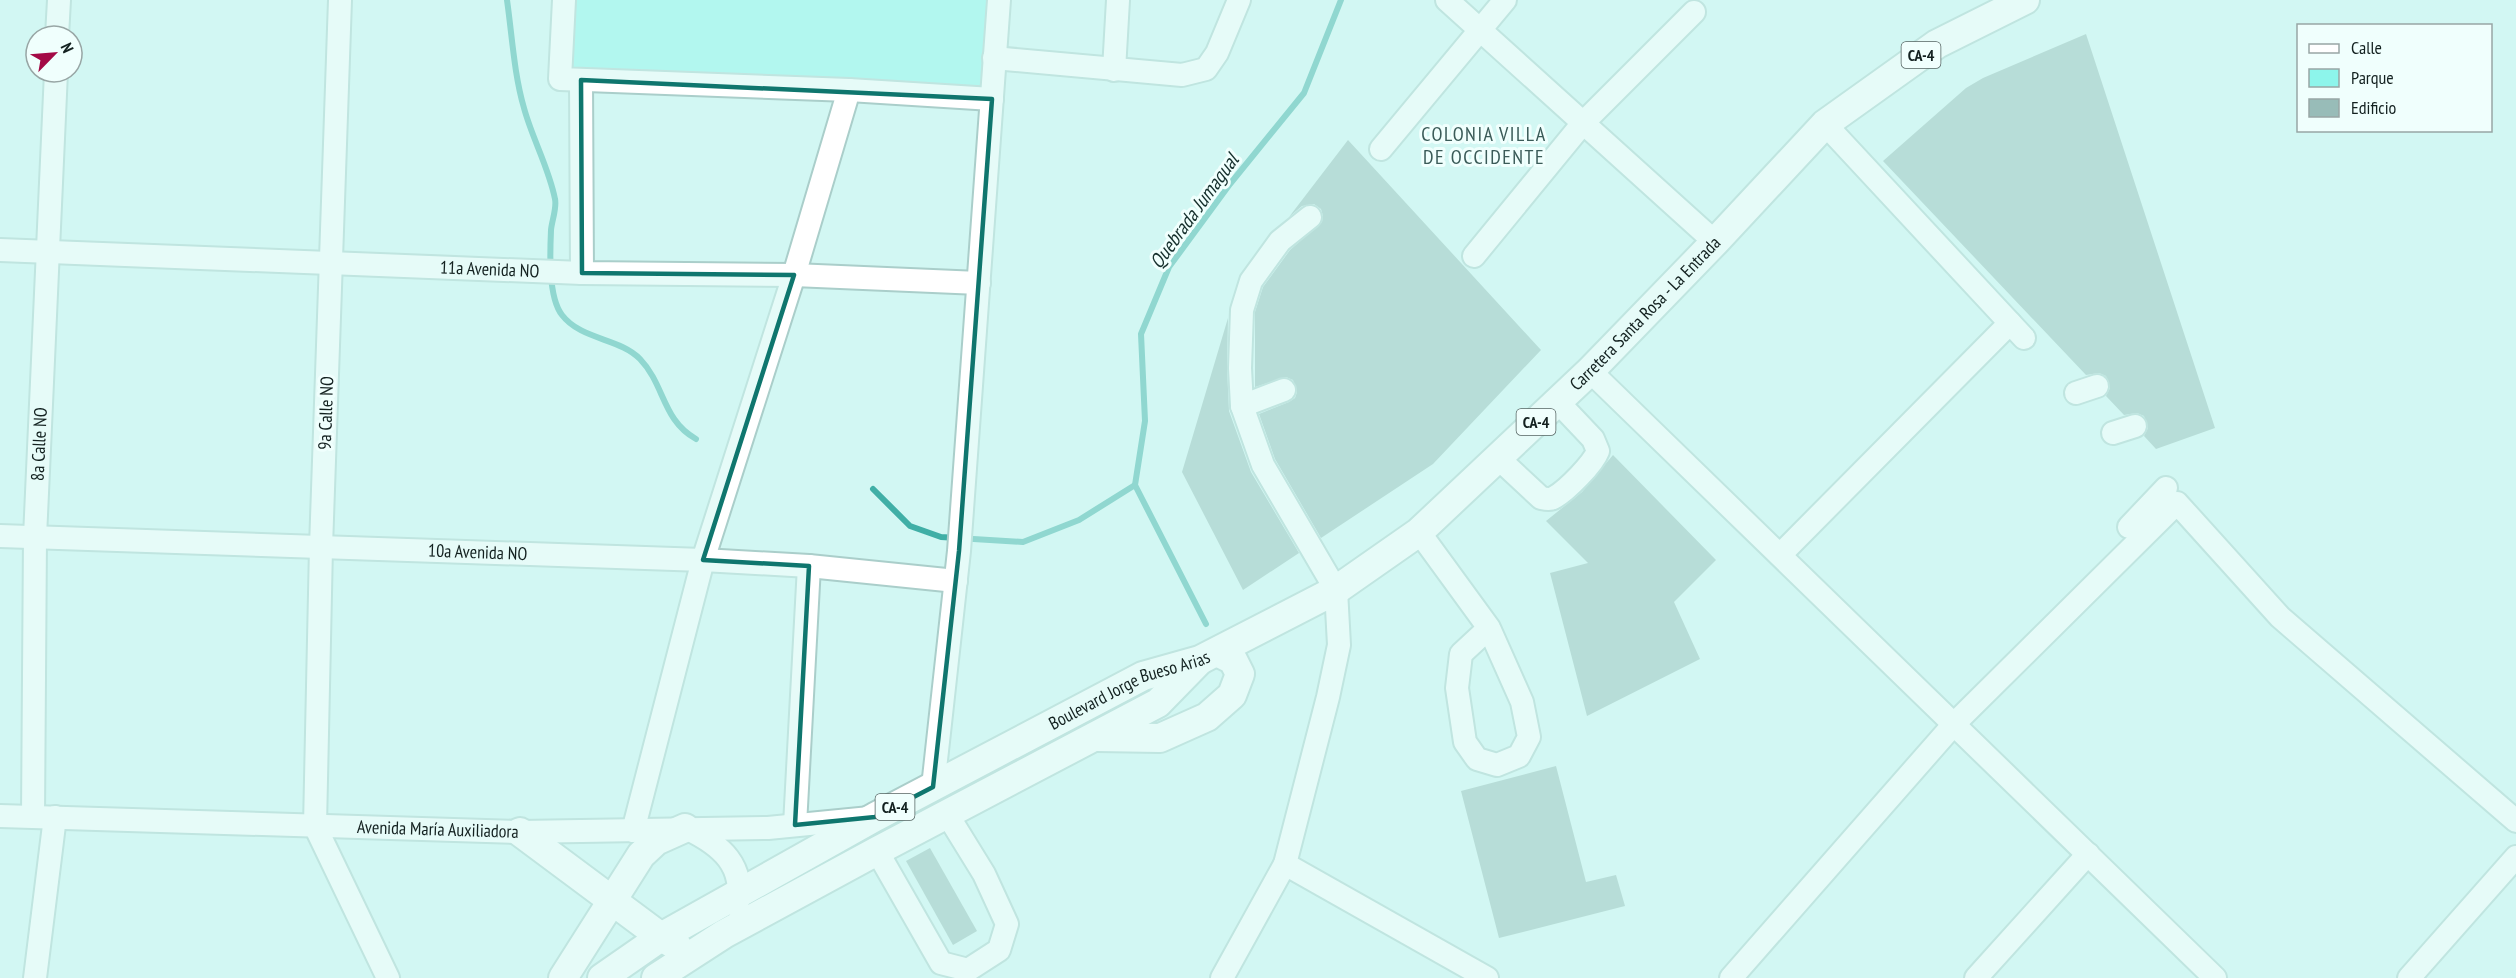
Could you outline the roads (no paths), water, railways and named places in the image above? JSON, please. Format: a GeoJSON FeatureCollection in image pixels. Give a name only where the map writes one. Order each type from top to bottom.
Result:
{"type":"FeatureCollection","features":[{"type":"Feature","properties":{"kind":"main road","name":"Carretera Santa Rosa - La Entrada"},"geometry":{"type":"LineString","coordinates":[[1208,656],[1336,590],[1419,532],[1590,371],[1716,242],[1825,124],[1937,44],[2025,0]]}},
{"type":"Feature","properties":{"kind":"main road","name":"Boulevard Jorge Bueso Arias"},"geometry":{"type":"LineString","coordinates":[[602,978],[661,938],[875,817],[1143,676],[1208,656]]}},
{"type":"Feature","properties":{"kind":"main road","name":"Boulevard Jorge Bueso Arias"},"geometry":{"type":"LineString","coordinates":[[656,978],[724,934],[1158,703],[1208,656]]}},
{"type":"Feature","properties":{"kind":"main road"},"geometry":{"type":"LineString","coordinates":[[1095,737],[1160,738],[1207,717],[1232,695],[1240,674],[1233,660],[1208,656]]}},
{"type":"Feature","properties":{"kind":"main road"},"geometry":{"type":"LineString","coordinates":[[563,978],[614,902],[641,855],[656,841],[685,828]]}},
{"type":"Feature","properties":{"kind":"main road"},"geometry":{"type":"LineString","coordinates":[[520,832],[661,938],[693,954]]}},
{"type":"Feature","properties":{"kind":"main road"},"geometry":{"type":"LineString","coordinates":[[560,862],[576,883],[586,909],[584,949]]}},
{"type":"Feature","properties":{"kind":"street"},"geometry":{"type":"LineString","coordinates":[[58,24],[59,0]]}},
{"type":"Feature","properties":{"kind":"street","name":"9a Calle NO"},"geometry":{"type":"LineString","coordinates":[[315,826],[321,547],[340,0]]}},
{"type":"Feature","properties":{"kind":"street"},"geometry":{"type":"LineString","coordinates":[[564,0],[560,79],[849,90],[992,99]]}},
{"type":"Feature","properties":{"kind":"street"},"geometry":{"type":"LineString","coordinates":[[933,787],[959,551],[999,0]]}},
{"type":"Feature","properties":{"kind":"street"},"geometry":{"type":"LineString","coordinates":[[1114,70],[1118,0]]}},
{"type":"Feature","properties":{"kind":"street"},"geometry":{"type":"LineString","coordinates":[[994,58],[1182,75],[1206,69],[1216,53],[1239,0]]}},
{"type":"Feature","properties":{"kind":"street"},"geometry":{"type":"LineString","coordinates":[[1447,0],[1716,242]]}},
{"type":"Feature","properties":{"kind":"street"},"geometry":{"type":"LineString","coordinates":[[1381,149],[1505,0]]}},
{"type":"Feature","properties":{"kind":"street"},"geometry":{"type":"LineString","coordinates":[[1474,256],[1582,123],[1694,12]]}},
{"type":"Feature","properties":{"kind":"street"},"geometry":{"type":"LineString","coordinates":[[573,273],[581,80]]}},
{"type":"Feature","properties":{"kind":"street","name":"8a Calle NO"},"geometry":{"type":"LineString","coordinates":[[35,978],[44,817],[35,537],[55,84]]}},
{"type":"Feature","properties":{"kind":"street"},"geometry":{"type":"LineString","coordinates":[[633,831],[703,560],[794,275],[849,90]]}},
{"type":"Feature","properties":{"kind":"street"},"geometry":{"type":"LineString","coordinates":[[1780,555],[2017,331],[1825,124]]}},
{"type":"Feature","properties":{"kind":"street"},"geometry":{"type":"LineString","coordinates":[[1222,978],[1285,864],[1328,697],[1338,645],[1336,590],[1263,465],[1242,406],[1240,368],[1242,310],[1251,281],[1280,241],[1310,217]]}},
{"type":"Feature","properties":{"kind":"street","name":"11a Avenida NO"},"geometry":{"type":"LineString","coordinates":[[0,250],[538,272],[794,275],[979,283]]}},
{"type":"Feature","properties":{"kind":"street"},"geometry":{"type":"LineString","coordinates":[[1590,371],[2215,978]]}},
{"type":"Feature","properties":{"kind":"street"},"geometry":{"type":"LineString","coordinates":[[1242,406],[1284,390]]}},
{"type":"Feature","properties":{"kind":"street"},"geometry":{"type":"LineString","coordinates":[[1498,458],[1541,498],[1548,500],[1555,498],[1595,459],[1598,451],[1593,439],[1557,401]]}},
{"type":"Feature","properties":{"kind":"street"},"geometry":{"type":"LineString","coordinates":[[2113,432],[2135,426]]}},
{"type":"Feature","properties":{"kind":"street"},"geometry":{"type":"LineString","coordinates":[[2129,527],[2166,488]]}},
{"type":"Feature","properties":{"kind":"street"},"geometry":{"type":"LineString","coordinates":[[1731,978],[1954,724],[2177,502],[2280,616],[2516,821]]}},
{"type":"Feature","properties":{"kind":"street"},"geometry":{"type":"LineString","coordinates":[[1419,532],[1489,628],[1522,702],[1528,737],[1519,756],[1497,765],[1477,759],[1465,742],[1457,688],[1461,654],[1489,628]]}},
{"type":"Feature","properties":{"kind":"street","name":"10a Avenida NO"},"geometry":{"type":"LineString","coordinates":[[0,536],[703,560],[809,566],[956,581]]}},
{"type":"Feature","properties":{"kind":"street"},"geometry":{"type":"LineString","coordinates":[[795,825],[809,566]]}},
{"type":"Feature","properties":{"kind":"street"},"geometry":{"type":"LineString","coordinates":[[877,851],[941,963],[968,970],[999,950],[1007,924],[984,874],[947,814]]}},
{"type":"Feature","properties":{"kind":"street","name":"Avenida María Auxiliadora"},"geometry":{"type":"LineString","coordinates":[[0,816],[520,832],[768,828],[875,817]]}},
{"type":"Feature","properties":{"kind":"street"},"geometry":{"type":"LineString","coordinates":[[315,826],[388,978]]}},
{"type":"Feature","properties":{"kind":"street"},"geometry":{"type":"LineString","coordinates":[[685,828],[721,848],[736,870],[740,893],[735,915],[724,934]]}},
{"type":"Feature","properties":{"kind":"street"},"geometry":{"type":"LineString","coordinates":[[1976,978],[2088,854]]}},
{"type":"Feature","properties":{"kind":"street"},"geometry":{"type":"LineString","coordinates":[[2409,978],[2516,857]]}},
{"type":"Feature","properties":{"kind":"street"},"geometry":{"type":"LineString","coordinates":[[1285,864],[1486,978]]}},
{"type":"Feature","properties":{"kind":"waterway"},"geometry":{"type":"LineString","coordinates":[[507,0],[521,95],[555,199],[550,262],[557,307],[562,315],[579,329],[622,347],[640,359],[655,380],[676,422],[696,439]]}},
{"type":"Feature","properties":{"kind":"waterway","name":"Quebrada Jumagual"},"geometry":{"type":"LineString","coordinates":[[1206,624],[1135,485],[1145,421],[1141,334],[1169,267],[1230,184],[1304,93],[1341,0]]}},
{"type":"Feature","properties":{"kind":"waterway"},"geometry":{"type":"LineString","coordinates":[[873,489],[910,526],[941,537],[1023,542],[1079,520],[1135,485]]}},
{"type":"Feature","properties":{"kind":"district","name":"COLONIA VILLA DE OCCIDENTE"},"geometry":{"type":"Point","coordinates":[1484,146]}}]}
